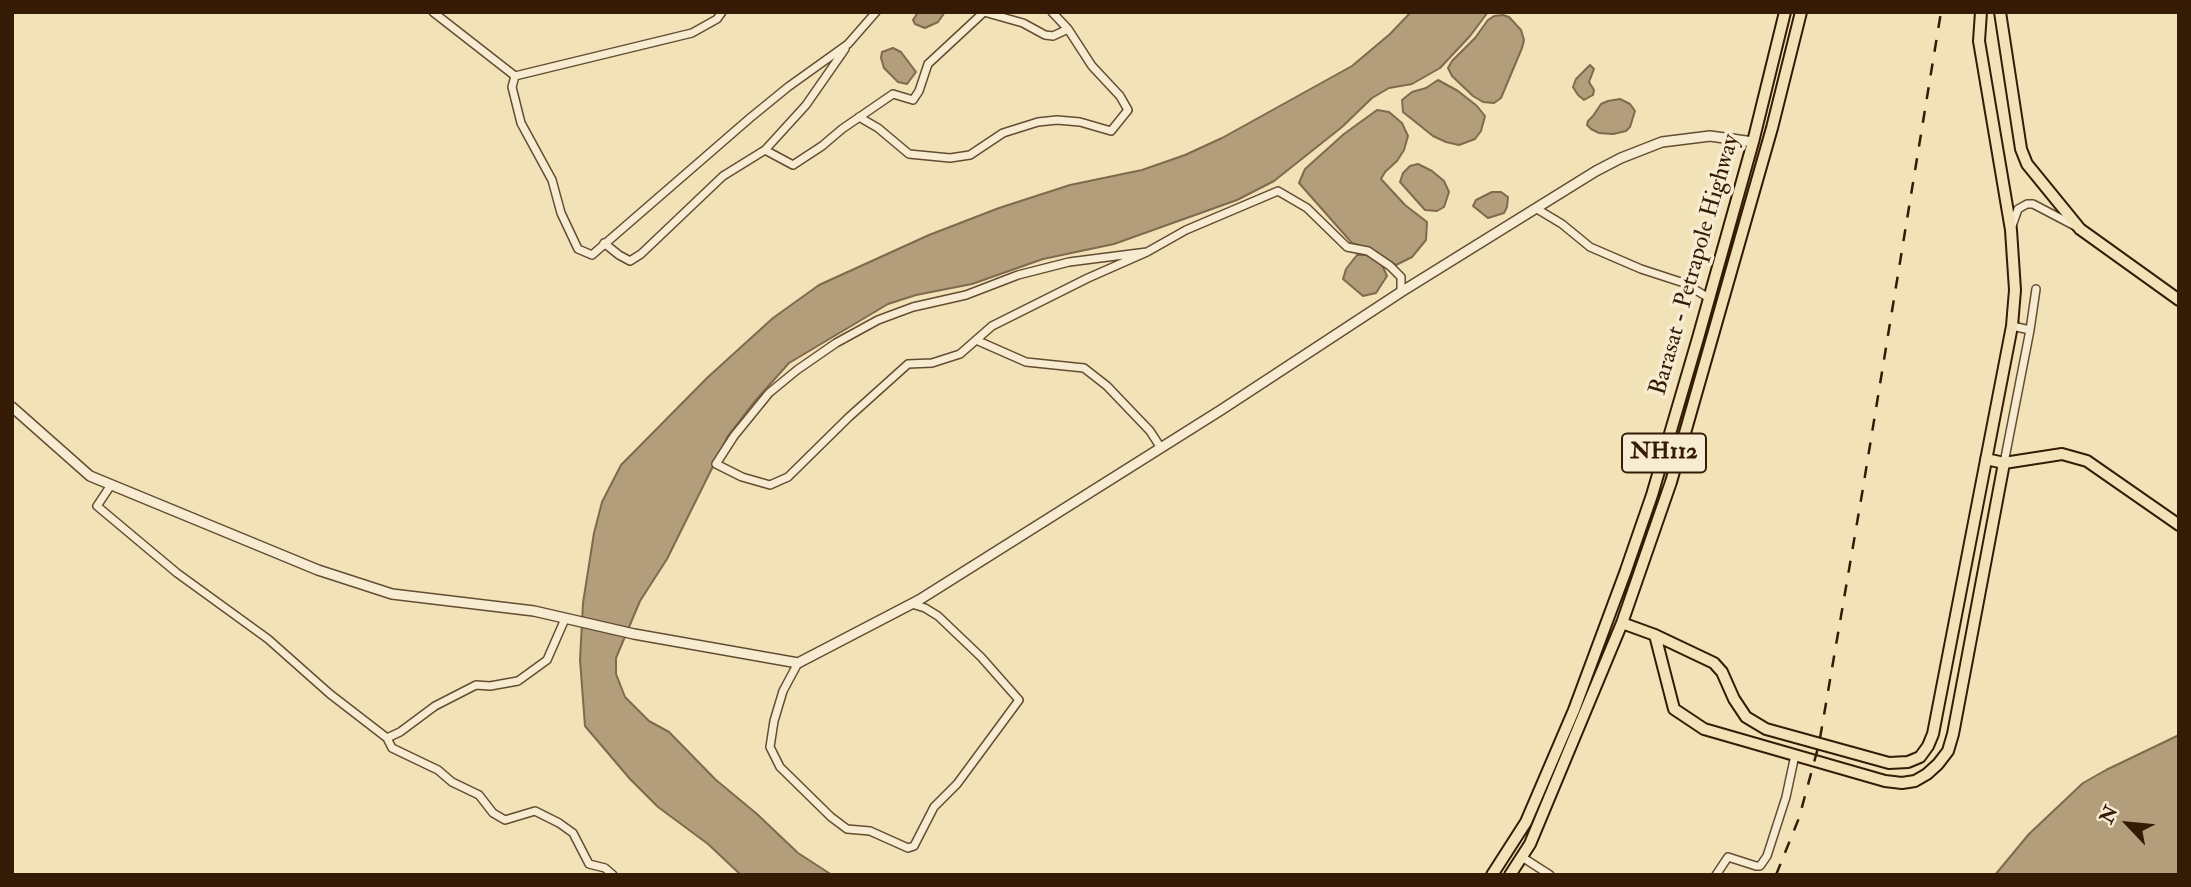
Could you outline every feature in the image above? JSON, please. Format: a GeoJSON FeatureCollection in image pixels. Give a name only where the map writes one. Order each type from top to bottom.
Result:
{"type":"FeatureCollection","features":[{"type":"Feature","properties":{"kind":"highway","name":"Barasat - Petrapole Highway"},"geometry":{"type":"LineString","coordinates":[[1492,875],[1526,822],[1574,710],[1652,495],[1752,142],[1785,12]]}},
{"type":"Feature","properties":{"kind":"highway","name":"Barasat - Petrapole Highway"},"geometry":{"type":"LineString","coordinates":[[1510,875],[1530,844],[1622,624],[1671,482],[1772,128],[1801,12]]}},
{"type":"Feature","properties":{"kind":"highway"},"geometry":{"type":"LineString","coordinates":[[1622,624],[1656,635],[1714,663],[1722,672],[1734,699],[1746,717],[1766,729],[1889,763],[1908,762],[1920,757],[1928,746],[1933,733],[2012,327],[2015,290],[2011,230],[1979,41],[1981,12]]}},
{"type":"Feature","properties":{"kind":"highway"},"geometry":{"type":"LineString","coordinates":[[2000,12],[2021,149],[2026,164],[2080,229],[2179,300]]}},
{"type":"Feature","properties":{"kind":"highway"},"geometry":{"type":"LineString","coordinates":[[1986,459],[2004,463],[2062,454],[2087,461],[2179,525]]}},
{"type":"Feature","properties":{"kind":"highway"},"geometry":{"type":"LineString","coordinates":[[1656,635],[1674,709],[1703,729],[1885,781],[1915,781],[1938,764],[1948,751],[1953,734],[2004,463]]}},
{"type":"Feature","properties":{"kind":"street"},"geometry":{"type":"LineString","coordinates":[[433,12],[514,76]]}},
{"type":"Feature","properties":{"kind":"street"},"geometry":{"type":"LineString","coordinates":[[514,76],[692,33],[717,19],[722,12]]}},
{"type":"Feature","properties":{"kind":"street"},"geometry":{"type":"LineString","coordinates":[[604,243],[630,261],[641,254],[723,176],[765,150],[806,105],[848,44],[876,12]]}},
{"type":"Feature","properties":{"kind":"street"},"geometry":{"type":"LineString","coordinates":[[765,150],[793,164],[893,94],[913,100],[928,64],[984,12],[1014,20],[1045,35],[1053,36],[1068,29]]}},
{"type":"Feature","properties":{"kind":"street"},"geometry":{"type":"LineString","coordinates":[[859,117],[878,128],[909,154],[950,158],[970,155],[1003,133],[1038,122],[1080,122],[1111,131],[1128,110],[1120,96],[1092,66],[1068,29],[1052,12]]}},
{"type":"Feature","properties":{"kind":"street"},"geometry":{"type":"LineString","coordinates":[[514,76],[512,87],[521,123],[552,180],[561,213],[579,249],[592,255],[760,110],[848,44]]}},
{"type":"Feature","properties":{"kind":"street"},"geometry":{"type":"LineString","coordinates":[[912,604],[938,616],[981,657],[1020,700],[957,784],[934,807],[914,846],[908,848],[870,831],[847,830],[780,767],[770,747],[774,721],[783,691],[798,663],[912,604],[1401,292],[1621,158],[1662,142],[1710,136],[1752,142]]}},
{"type":"Feature","properties":{"kind":"street"},"geometry":{"type":"LineString","coordinates":[[1147,253],[1069,262],[1018,275],[966,295],[913,307],[878,320],[836,343],[769,393],[734,436],[716,464],[742,477],[770,485],[788,477],[908,363],[932,363],[960,354],[992,326],[1088,278],[1147,253],[1185,230],[1278,191],[1307,208],[1347,247],[1368,251],[1390,266],[1401,277],[1401,292]]}},
{"type":"Feature","properties":{"kind":"street"},"geometry":{"type":"LineString","coordinates":[[2011,230],[2015,213],[2027,204],[2038,205],[2080,229]]}},
{"type":"Feature","properties":{"kind":"street"},"geometry":{"type":"LineString","coordinates":[[1536,209],[1562,224],[1590,247],[1641,269],[1684,283],[1709,298]]}},
{"type":"Feature","properties":{"kind":"street"},"geometry":{"type":"LineString","coordinates":[[2004,463],[2031,330],[2036,289]]}},
{"type":"Feature","properties":{"kind":"street"},"geometry":{"type":"LineString","coordinates":[[2012,327],[2031,330]]}},
{"type":"Feature","properties":{"kind":"street"},"geometry":{"type":"LineString","coordinates":[[976,340],[1026,362],[1084,368],[1107,386],[1150,431],[1161,447]]}},
{"type":"Feature","properties":{"kind":"street"},"geometry":{"type":"LineString","coordinates":[[12,407],[90,476],[318,570],[392,594],[534,611],[634,634],[798,663]]}},
{"type":"Feature","properties":{"kind":"street"},"geometry":{"type":"LineString","coordinates":[[111,485],[97,506],[177,573],[268,639],[330,694],[387,738],[392,748],[438,770],[452,782],[479,795],[493,813],[505,820],[535,811],[559,823],[573,833],[589,864],[605,868],[613,875]]}},
{"type":"Feature","properties":{"kind":"street"},"geometry":{"type":"LineString","coordinates":[[387,738],[400,732],[435,706],[476,685],[518,681],[548,660],[566,619]]}},
{"type":"Feature","properties":{"kind":"street"},"geometry":{"type":"LineString","coordinates":[[1716,875],[1728,856],[1760,866],[1786,797],[1795,755]]}},
{"type":"Feature","properties":{"kind":"street"},"geometry":{"type":"LineString","coordinates":[[1522,856],[1550,875]]}},
{"type":"Feature","properties":{"kind":"shaded area"},"geometry":{"type":"Polygon","coordinates":[[[918,12],[945,12],[938,22],[925,28],[915,24],[913,20],[918,12]]]}},
{"type":"Feature","properties":{"kind":"shaded area"},"geometry":{"type":"Polygon","coordinates":[[[1411,12],[1488,12],[1440,68],[1412,84],[1389,88],[1372,98],[1342,127],[1274,181],[1237,200],[1114,244],[1043,259],[972,284],[916,295],[888,304],[789,363],[728,436],[667,559],[640,601],[616,658],[616,674],[625,697],[649,721],[669,732],[716,780],[798,853],[832,875],[741,875],[708,844],[658,807],[585,726],[580,660],[583,603],[594,533],[602,502],[621,465],[708,377],[773,318],[819,285],[929,235],[999,208],[1070,185],[1142,170],[1222,138],[1352,66],[1411,12]]]}},
{"type":"Feature","properties":{"kind":"shaded area"},"geometry":{"type":"Polygon","coordinates":[[[1503,15],[1509,17],[1521,30],[1524,40],[1501,98],[1494,103],[1483,102],[1452,76],[1448,68],[1488,20],[1503,15]]]}},
{"type":"Feature","properties":{"kind":"shaded area"},"geometry":{"type":"Polygon","coordinates":[[[893,48],[901,52],[916,72],[907,84],[898,82],[884,68],[882,52],[893,48]]]}},
{"type":"Feature","properties":{"kind":"shaded area"},"geometry":{"type":"Polygon","coordinates":[[[1590,65],[1594,69],[1589,82],[1594,90],[1593,95],[1584,100],[1573,87],[1576,79],[1590,65]]]}},
{"type":"Feature","properties":{"kind":"shaded area"},"geometry":{"type":"Polygon","coordinates":[[[1438,80],[1458,91],[1485,116],[1481,131],[1475,139],[1459,145],[1446,142],[1433,136],[1403,112],[1402,100],[1412,92],[1426,88],[1438,80]]]}},
{"type":"Feature","properties":{"kind":"shaded area"},"geometry":{"type":"Polygon","coordinates":[[[1620,99],[1630,104],[1635,111],[1626,131],[1599,133],[1587,125],[1601,104],[1620,99]]]}},
{"type":"Feature","properties":{"kind":"shaded area"},"geometry":{"type":"Polygon","coordinates":[[[1377,110],[1389,112],[1402,123],[1408,136],[1404,150],[1381,179],[1405,205],[1427,222],[1426,240],[1412,257],[1396,265],[1378,253],[1352,243],[1299,183],[1305,169],[1344,134],[1377,110]]]}},
{"type":"Feature","properties":{"kind":"shaded area"},"geometry":{"type":"Polygon","coordinates":[[[1418,164],[1444,181],[1449,192],[1444,207],[1437,211],[1425,210],[1400,182],[1403,173],[1410,166],[1418,164]]]}},
{"type":"Feature","properties":{"kind":"shaded area"},"geometry":{"type":"Polygon","coordinates":[[[1492,192],[1501,192],[1508,197],[1507,207],[1504,213],[1488,218],[1473,206],[1476,200],[1492,192]]]}},
{"type":"Feature","properties":{"kind":"shaded area"},"geometry":{"type":"Polygon","coordinates":[[[1357,255],[1366,255],[1377,260],[1383,267],[1387,276],[1376,293],[1363,296],[1343,279],[1346,269],[1357,255]]]}},
{"type":"Feature","properties":{"kind":"shaded area"},"geometry":{"type":"Polygon","coordinates":[[[2179,735],[2179,875],[1995,875],[2029,834],[2083,783],[2179,735]]]}},
{"type":"Feature","properties":{"kind":"railway"},"geometry":{"type":"LineString","coordinates":[[1776,875],[1799,818],[1819,744],[1941,12]]}}]}
